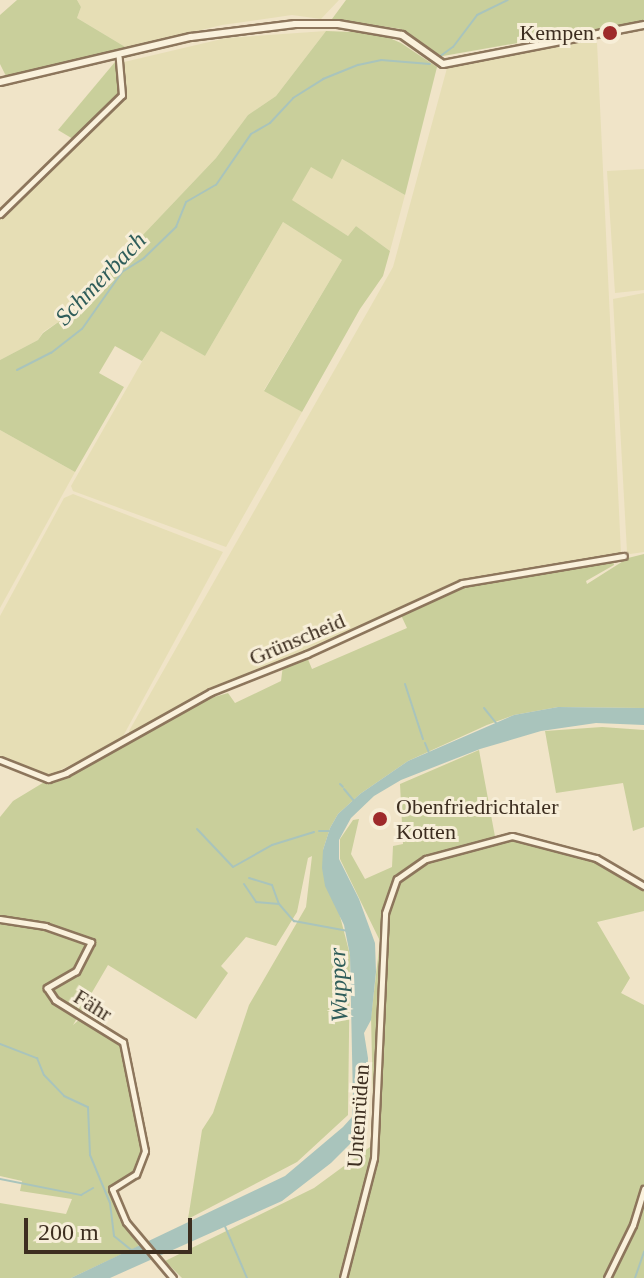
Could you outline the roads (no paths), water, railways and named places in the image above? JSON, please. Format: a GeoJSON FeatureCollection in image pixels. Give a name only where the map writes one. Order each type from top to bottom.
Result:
{"type":"FeatureCollection","features":[{"type":"Feature","properties":{"kind":"street"},"geometry":{"type":"LineString","coordinates":[[0,82],[119,57],[191,37],[295,24],[321,24],[402,35],[443,64],[644,25]]}},
{"type":"Feature","properties":{"kind":"street"},"geometry":{"type":"LineString","coordinates":[[0,214],[118,100],[123,89],[119,57]]}},
{"type":"Feature","properties":{"kind":"street","name":"Grünscheid"},"geometry":{"type":"LineString","coordinates":[[0,760],[48,779],[211,692],[307,654],[462,583],[624,556]]}},
{"type":"Feature","properties":{"kind":"street","name":"Untenrüden"},"geometry":{"type":"LineString","coordinates":[[343,1278],[375,1149],[387,904],[397,879],[431,857],[512,836],[596,858],[644,886]]}},
{"type":"Feature","properties":{"kind":"street","name":"Fähr"},"geometry":{"type":"LineString","coordinates":[[0,919],[45,926],[91,942],[76,971],[47,988],[55,1000],[123,1042],[145,1151],[136,1174],[112,1189],[134,1232],[171,1275]]}},
{"type":"Feature","properties":{"kind":"street"},"geometry":{"type":"LineString","coordinates":[[607,1278],[638,1214],[644,1189]]}},
{"type":"Feature","properties":{"kind":"water"},"geometry":{"type":"Polygon","coordinates":[[[558,707],[644,708],[644,725],[596,723],[541,731],[480,749],[401,780],[374,796],[351,818],[339,840],[339,859],[359,899],[375,943],[376,972],[371,1020],[364,1033],[368,1058],[366,1116],[358,1136],[331,1163],[282,1201],[110,1278],[71,1278],[285,1176],[352,1117],[350,955],[344,925],[325,886],[322,868],[323,850],[330,828],[338,814],[360,794],[408,761],[514,715],[558,707]]]}},
{"type":"Feature","properties":{"kind":"waterway","name":"Schmerbach"},"geometry":{"type":"LineString","coordinates":[[439,57],[453,47],[477,15],[508,0]]}},
{"type":"Feature","properties":{"kind":"waterway","name":"Schmerbach"},"geometry":{"type":"LineString","coordinates":[[17,370],[51,353],[82,329],[122,272],[144,258],[176,227],[186,202],[216,185],[251,134],[270,123],[293,98],[323,79],[358,65],[381,60],[430,64]]}},
{"type":"Feature","properties":{"kind":"waterway"},"geometry":{"type":"LineString","coordinates":[[405,684],[423,739]]}},
{"type":"Feature","properties":{"kind":"waterway"},"geometry":{"type":"LineString","coordinates":[[484,708],[496,723]]}},
{"type":"Feature","properties":{"kind":"waterway"},"geometry":{"type":"LineString","coordinates":[[425,743],[429,753]]}},
{"type":"Feature","properties":{"kind":"waterway"},"geometry":{"type":"LineString","coordinates":[[340,784],[343,787]]}},
{"type":"Feature","properties":{"kind":"waterway"},"geometry":{"type":"LineString","coordinates":[[344,789],[354,801]]}},
{"type":"Feature","properties":{"kind":"waterway"},"geometry":{"type":"LineString","coordinates":[[197,829],[233,867],[272,845],[314,832]]}},
{"type":"Feature","properties":{"kind":"waterway"},"geometry":{"type":"LineString","coordinates":[[319,831],[329,831]]}},
{"type":"Feature","properties":{"kind":"waterway"},"geometry":{"type":"LineString","coordinates":[[249,878],[272,885],[279,904]]}},
{"type":"Feature","properties":{"kind":"waterway"},"geometry":{"type":"LineString","coordinates":[[244,884],[256,902],[279,904],[294,921],[348,931]]}},
{"type":"Feature","properties":{"kind":"waterway"},"geometry":{"type":"LineString","coordinates":[[0,1044],[37,1058],[44,1075],[64,1096],[88,1107],[90,1155],[110,1203],[114,1236],[134,1252]]}},
{"type":"Feature","properties":{"kind":"waterway"},"geometry":{"type":"LineString","coordinates":[[0,1179],[81,1195],[93,1188]]}},
{"type":"Feature","properties":{"kind":"waterway"},"geometry":{"type":"LineString","coordinates":[[224,1224],[247,1278]]}},
{"type":"Feature","properties":{"kind":"waterway"},"geometry":{"type":"LineString","coordinates":[[635,1278],[644,1252]]}},
{"type":"Feature","properties":{"kind":"place","name":"Kempen"},"geometry":{"type":"Point","coordinates":[610,33]}},
{"type":"Feature","properties":{"kind":"place","name":"Obenfriedrichtaler Kotten"},"geometry":{"type":"Point","coordinates":[380,819]}},
{"type":"Feature","properties":{"kind":"water label","name":"Wupper"},"geometry":{"type":"Point","coordinates":[339,985]}}]}
